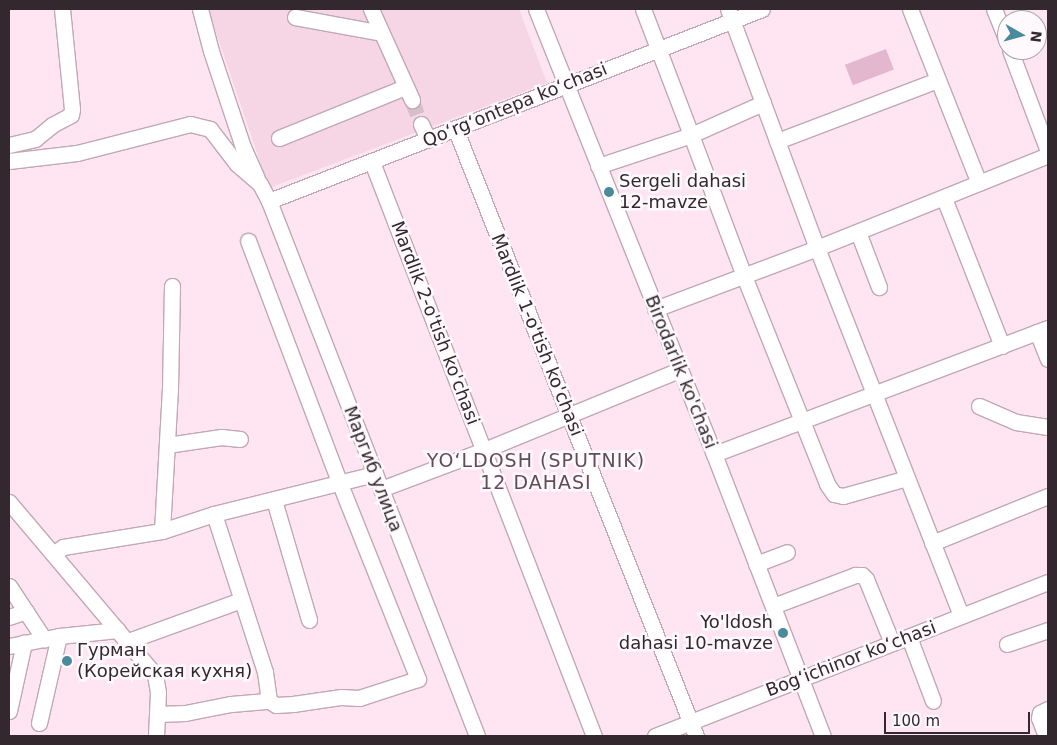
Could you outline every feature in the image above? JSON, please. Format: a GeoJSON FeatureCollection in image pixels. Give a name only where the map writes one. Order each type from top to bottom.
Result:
{"type":"FeatureCollection","features":[{"type":"Feature","properties":{"kind":"street"},"geometry":{"type":"LineString","coordinates":[[9,145],[35,139],[52,125],[71,115],[72,109],[62,9]]}},
{"type":"Feature","properties":{"kind":"street","name":"Маргиб улица"},"geometry":{"type":"LineString","coordinates":[[200,9],[211,51],[243,148],[269,201],[477,736]]}},
{"type":"Feature","properties":{"kind":"street"},"geometry":{"type":"LineString","coordinates":[[279,138],[409,94],[371,9]]}},
{"type":"Feature","properties":{"kind":"street","name":"Birodarlik ko'chasi"},"geometry":{"type":"LineString","coordinates":[[536,9],[714,454],[823,736]]}},
{"type":"Feature","properties":{"kind":"street"},"geometry":{"type":"LineString","coordinates":[[642,9],[744,276],[827,484],[834,494],[843,496],[907,478]]}},
{"type":"Feature","properties":{"kind":"street","name":"Qoʻrgʻontepa koʻchasi"},"geometry":{"type":"LineString","coordinates":[[269,201],[658,49],[730,15],[762,9]]}},
{"type":"Feature","properties":{"kind":"street"},"geometry":{"type":"LineString","coordinates":[[910,9],[979,183]]}},
{"type":"Feature","properties":{"kind":"street"},"geometry":{"type":"LineString","coordinates":[[730,15],[817,248],[961,616]]}},
{"type":"Feature","properties":{"kind":"street"},"geometry":{"type":"LineString","coordinates":[[295,18],[382,33]]}},
{"type":"Feature","properties":{"kind":"street"},"geometry":{"type":"LineString","coordinates":[[1014,60],[1048,151]]}},
{"type":"Feature","properties":{"kind":"street"},"geometry":{"type":"LineString","coordinates":[[777,141],[938,80]]}},
{"type":"Feature","properties":{"kind":"street"},"geometry":{"type":"LineString","coordinates":[[598,166],[691,135],[763,103]]}},
{"type":"Feature","properties":{"kind":"street"},"geometry":{"type":"LineString","coordinates":[[9,161],[77,153],[190,124],[210,129],[238,164],[260,184]]}},
{"type":"Feature","properties":{"kind":"street"},"geometry":{"type":"LineString","coordinates":[[421,124],[428,139]]}},
{"type":"Feature","properties":{"kind":"street","name":"Mardlik 1-o'tish ko'chasi"},"geometry":{"type":"LineString","coordinates":[[455,128],[693,729]]}},
{"type":"Feature","properties":{"kind":"street"},"geometry":{"type":"LineString","coordinates":[[655,309],[858,232],[1048,155]]}},
{"type":"Feature","properties":{"kind":"street","name":"Mardlik 2-o'tish ko'chasi"},"geometry":{"type":"LineString","coordinates":[[372,162],[594,736]]}},
{"type":"Feature","properties":{"kind":"street"},"geometry":{"type":"LineString","coordinates":[[944,198],[1002,346]]}},
{"type":"Feature","properties":{"kind":"street"},"geometry":{"type":"LineString","coordinates":[[858,232],[878,287]]}},
{"type":"Feature","properties":{"kind":"street"},"geometry":{"type":"LineString","coordinates":[[157,714],[185,713],[232,704],[269,701],[276,705],[341,697],[358,698],[418,679],[340,484],[248,241]]}},
{"type":"Feature","properties":{"kind":"street"},"geometry":{"type":"LineString","coordinates":[[162,531],[172,286]]}},
{"type":"Feature","properties":{"kind":"street"},"geometry":{"type":"LineString","coordinates":[[714,454],[874,396],[1043,330],[1048,359]]}},
{"type":"Feature","properties":{"kind":"street"},"geometry":{"type":"LineString","coordinates":[[53,554],[63,547],[162,531],[214,514],[340,484],[378,482],[484,450],[680,370]]}},
{"type":"Feature","properties":{"kind":"street"},"geometry":{"type":"LineString","coordinates":[[979,406],[1016,422],[1048,427]]}},
{"type":"Feature","properties":{"kind":"street"},"geometry":{"type":"LineString","coordinates":[[167,445],[221,437],[240,439]]}},
{"type":"Feature","properties":{"kind":"street"},"geometry":{"type":"LineString","coordinates":[[932,543],[1048,496]]}},
{"type":"Feature","properties":{"kind":"street"},"geometry":{"type":"LineString","coordinates":[[274,500],[309,620]]}},
{"type":"Feature","properties":{"kind":"street"},"geometry":{"type":"LineString","coordinates":[[9,502],[155,675],[158,692],[156,736]]}},
{"type":"Feature","properties":{"kind":"street"},"geometry":{"type":"LineString","coordinates":[[214,514],[265,672],[269,701]]}},
{"type":"Feature","properties":{"kind":"street"},"geometry":{"type":"LineString","coordinates":[[756,564],[786,552]]}},
{"type":"Feature","properties":{"kind":"street"},"geometry":{"type":"LineString","coordinates":[[773,606],[855,575],[862,576],[866,579],[892,643]]}},
{"type":"Feature","properties":{"kind":"street","name":"Bogʻichinor koʻchasi"},"geometry":{"type":"LineString","coordinates":[[655,736],[693,729],[801,679],[1048,582]]}},
{"type":"Feature","properties":{"kind":"street"},"geometry":{"type":"LineString","coordinates":[[9,586],[44,639]]}},
{"type":"Feature","properties":{"kind":"street"},"geometry":{"type":"LineString","coordinates":[[9,712],[16,644],[59,636],[123,635],[241,600]]}},
{"type":"Feature","properties":{"kind":"street"},"geometry":{"type":"LineString","coordinates":[[9,617],[26,612]]}},
{"type":"Feature","properties":{"kind":"street"},"geometry":{"type":"LineString","coordinates":[[1007,644],[1048,630]]}},
{"type":"Feature","properties":{"kind":"street"},"geometry":{"type":"LineString","coordinates":[[38,723],[59,636]]}},
{"type":"Feature","properties":{"kind":"street"},"geometry":{"type":"LineString","coordinates":[[909,637],[933,701]]}},
{"type":"Feature","properties":{"kind":"street"},"geometry":{"type":"LineString","coordinates":[[1046,736],[1039,718],[1040,712],[1048,709]]}},
{"type":"Feature","properties":{"kind":"shaded area"},"geometry":{"type":"Polygon","coordinates":[[[208,9],[519,9],[547,83],[269,188],[208,9]]]}},
{"type":"Feature","properties":{"kind":"shaded area"},"geometry":{"type":"Polygon","coordinates":[[[886,49],[894,70],[853,85],[845,65],[886,49]]]}},
{"type":"Feature","properties":{"kind":"tunnel"},"geometry":{"type":"LineString","coordinates":[[412,100],[421,124]]}},
{"type":"Feature","properties":{"kind":"place","name":"Sergeli dahasi 12-mavze"},"geometry":{"type":"Point","coordinates":[609,192]}},
{"type":"Feature","properties":{"kind":"place","name":"Yo'ldosh dahasi 10-mavze"},"geometry":{"type":"Point","coordinates":[783,633]}},
{"type":"Feature","properties":{"kind":"place","name":"Гурман (Корейская кухня)"},"geometry":{"type":"Point","coordinates":[67,661]}},
{"type":"Feature","properties":{"kind":"district","name":"YO‘LDOSH (SPUTNIK) 12 DAHASI"},"geometry":{"type":"Point","coordinates":[536,472]}}]}
